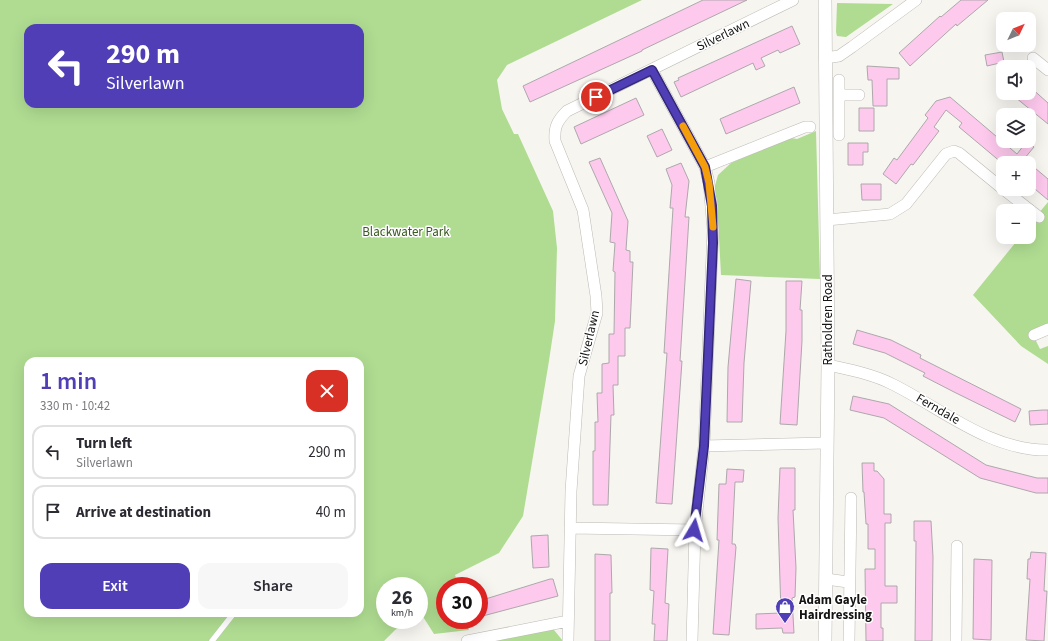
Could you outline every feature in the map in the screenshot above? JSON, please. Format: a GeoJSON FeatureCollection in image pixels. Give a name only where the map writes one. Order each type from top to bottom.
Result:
{"type":"FeatureCollection","features":[{"type":"Feature","properties":{"kind":"street","name":"Silverlawn"},"geometry":{"type":"LineString","coordinates":[[568,641],[570,528],[579,376],[597,313],[596,296],[583,210],[555,141],[554,130],[559,120],[567,111],[793,0]]}},
{"type":"Feature","properties":{"kind":"street","name":"Ratholdren Road"},"geometry":{"type":"LineString","coordinates":[[825,0],[826,58],[832,115],[827,220],[828,365],[826,443],[826,641]]}},
{"type":"Feature","properties":{"kind":"street"},"geometry":{"type":"LineString","coordinates":[[826,58],[839,56],[916,0]]}},
{"type":"Feature","properties":{"kind":"street"},"geometry":{"type":"LineString","coordinates":[[1033,58],[1048,70]]}},
{"type":"Feature","properties":{"kind":"street"},"geometry":{"type":"LineString","coordinates":[[652,70],[705,167],[709,183],[713,230],[704,446],[694,530],[692,641]]}},
{"type":"Feature","properties":{"kind":"street"},"geometry":{"type":"LineString","coordinates":[[839,80],[839,95],[832,115],[839,135]]}},
{"type":"Feature","properties":{"kind":"street"},"geometry":{"type":"LineString","coordinates":[[839,95],[859,95]]}},
{"type":"Feature","properties":{"kind":"street"},"geometry":{"type":"LineString","coordinates":[[705,167],[805,127],[810,127]]}},
{"type":"Feature","properties":{"kind":"street"},"geometry":{"type":"LineString","coordinates":[[827,220],[890,214],[906,204],[946,154],[954,151],[996,184]]}},
{"type":"Feature","properties":{"kind":"street"},"geometry":{"type":"LineString","coordinates":[[1012,196],[1039,218]]}},
{"type":"Feature","properties":{"kind":"street"},"geometry":{"type":"LineString","coordinates":[[1034,335],[1048,329]]}},
{"type":"Feature","properties":{"kind":"street","name":"Ferndale"},"geometry":{"type":"LineString","coordinates":[[828,365],[865,373],[890,383],[998,441],[1023,448],[1048,450]]}},
{"type":"Feature","properties":{"kind":"street"},"geometry":{"type":"LineString","coordinates":[[704,446],[826,443]]}},
{"type":"Feature","properties":{"kind":"street"},"geometry":{"type":"LineString","coordinates":[[849,641],[848,582],[851,498]]}},
{"type":"Feature","properties":{"kind":"street"},"geometry":{"type":"LineString","coordinates":[[570,528],[694,530]]}},
{"type":"Feature","properties":{"kind":"street"},"geometry":{"type":"LineString","coordinates":[[956,641],[957,546]]}},
{"type":"Feature","properties":{"kind":"street"},"geometry":{"type":"LineString","coordinates":[[826,580],[848,582]]}},
{"type":"Feature","properties":{"kind":"street"},"geometry":{"type":"LineString","coordinates":[[467,641],[568,621]]}},
{"type":"Feature","properties":{"kind":"lane"},"geometry":{"type":"LineString","coordinates":[[212,641],[231,617]]}},
{"type":"Feature","properties":{"kind":"green space","name":"Blackwater Park"},"geometry":{"type":"Polygon","coordinates":[[[0,0],[642,0],[507,65],[497,80],[502,109],[514,134],[518,134],[553,211],[557,248],[555,321],[523,516],[499,553],[455,575],[456,577],[436,577],[436,629],[469,630],[434,634],[428,624],[428,577],[376,577],[376,629],[397,629],[384,641],[0,641],[0,0]]]}},
{"type":"Feature","properties":{"kind":"green space"},"geometry":{"type":"Polygon","coordinates":[[[837,3],[893,4],[846,37],[837,36],[837,3]]]}},
{"type":"Feature","properties":{"kind":"green space"},"geometry":{"type":"Polygon","coordinates":[[[816,131],[820,279],[721,275],[717,200],[714,189],[718,175],[731,163],[786,137],[797,139],[816,131]]]}},
{"type":"Feature","properties":{"kind":"green space"},"geometry":{"type":"Polygon","coordinates":[[[1048,202],[1048,324],[1031,331],[1040,349],[1048,346],[1048,364],[1021,346],[973,295],[1014,244],[1036,244],[1036,217],[1048,202]]]}},
{"type":"Feature","properties":{"kind":"green space"},"geometry":{"type":"Polygon","coordinates":[[[547,629],[554,630],[563,641],[487,641],[547,629]]]}},
{"type":"Feature","properties":{"kind":"building"},"geometry":{"type":"Polygon","coordinates":[[[703,0],[747,0],[642,51],[530,102],[523,86],[703,0]]]}},
{"type":"Feature","properties":{"kind":"building"},"geometry":{"type":"Polygon","coordinates":[[[961,0],[988,0],[957,26],[956,24],[910,66],[899,53],[940,16],[941,17],[961,0]]]}},
{"type":"Feature","properties":{"kind":"building"},"geometry":{"type":"Polygon","coordinates":[[[792,26],[800,44],[780,53],[778,50],[761,58],[765,66],[756,70],[753,63],[681,97],[674,82],[679,80],[678,78],[792,26]]]}},
{"type":"Feature","properties":{"kind":"building"},"geometry":{"type":"Polygon","coordinates":[[[1002,52],[1004,60],[996,60],[996,64],[987,66],[985,55],[1002,52]]]}},
{"type":"Feature","properties":{"kind":"building"},"geometry":{"type":"Polygon","coordinates":[[[867,66],[899,68],[899,79],[887,79],[887,106],[873,106],[872,80],[868,80],[867,66]]]}},
{"type":"Feature","properties":{"kind":"building"},"geometry":{"type":"Polygon","coordinates":[[[794,87],[800,103],[726,134],[720,119],[794,87]]]}},
{"type":"Feature","properties":{"kind":"building"},"geometry":{"type":"Polygon","coordinates":[[[1036,92],[1048,103],[1048,124],[1036,114],[1036,108],[1028,108],[1019,100],[1036,100],[1036,92]]]}},
{"type":"Feature","properties":{"kind":"building"},"geometry":{"type":"Polygon","coordinates":[[[950,97],[996,136],[996,148],[1010,148],[1017,154],[1022,148],[1033,148],[1026,156],[996,156],[996,158],[959,127],[962,123],[946,110],[934,127],[939,131],[913,165],[911,164],[896,184],[883,174],[894,158],[897,160],[928,118],[925,115],[936,101],[950,97]]]}},
{"type":"Feature","properties":{"kind":"building"},"geometry":{"type":"Polygon","coordinates":[[[636,98],[644,115],[581,144],[574,127],[636,98]]]}},
{"type":"Feature","properties":{"kind":"building"},"geometry":{"type":"Polygon","coordinates":[[[859,108],[874,108],[874,131],[859,131],[859,108]]]}},
{"type":"Feature","properties":{"kind":"building"},"geometry":{"type":"Polygon","coordinates":[[[662,129],[672,150],[657,157],[647,136],[662,129]]]}},
{"type":"Feature","properties":{"kind":"building"},"geometry":{"type":"Polygon","coordinates":[[[848,143],[868,143],[868,152],[863,152],[863,165],[848,165],[848,143]]]}},
{"type":"Feature","properties":{"kind":"building"},"geometry":{"type":"Polygon","coordinates":[[[600,158],[628,221],[626,250],[630,251],[630,262],[633,262],[630,328],[625,328],[625,356],[618,356],[618,385],[613,385],[614,415],[611,415],[608,505],[593,505],[593,451],[595,451],[595,422],[598,422],[597,393],[602,393],[602,364],[609,363],[609,334],[614,334],[615,272],[613,271],[615,243],[610,242],[612,213],[589,162],[600,158]]]}},
{"type":"Feature","properties":{"kind":"building"},"geometry":{"type":"Polygon","coordinates":[[[681,163],[689,181],[685,217],[689,217],[680,361],[682,361],[672,504],[656,503],[667,353],[664,353],[673,208],[670,208],[672,185],[666,169],[681,163]]]}},
{"type":"Feature","properties":{"kind":"building"},"geometry":{"type":"Polygon","coordinates":[[[1036,169],[1048,179],[1048,200],[1036,190],[1036,169]]]}},
{"type":"Feature","properties":{"kind":"building"},"geometry":{"type":"Polygon","coordinates":[[[861,184],[881,184],[881,200],[862,200],[861,184]]]}},
{"type":"Feature","properties":{"kind":"building"},"geometry":{"type":"Polygon","coordinates":[[[736,279],[751,281],[744,363],[742,422],[727,422],[728,367],[736,279]]]}},
{"type":"Feature","properties":{"kind":"building"},"geometry":{"type":"Polygon","coordinates":[[[786,281],[802,281],[800,310],[802,310],[802,341],[797,425],[780,424],[786,331],[786,281]]]}},
{"type":"Feature","properties":{"kind":"building"},"geometry":{"type":"Polygon","coordinates":[[[857,330],[891,340],[921,355],[920,358],[1021,409],[1015,422],[923,376],[925,373],[885,353],[853,344],[857,330]]]}},
{"type":"Feature","properties":{"kind":"building"},"geometry":{"type":"Polygon","coordinates":[[[853,396],[889,404],[986,465],[1037,478],[1048,478],[1048,493],[1036,493],[980,478],[884,418],[850,410],[853,396]]]}},
{"type":"Feature","properties":{"kind":"building"},"geometry":{"type":"Polygon","coordinates":[[[1048,410],[1048,424],[1030,425],[1029,411],[1048,410]]]}},
{"type":"Feature","properties":{"kind":"building"},"geometry":{"type":"Polygon","coordinates":[[[862,463],[874,463],[874,471],[877,471],[884,479],[884,514],[891,514],[891,523],[885,523],[885,586],[897,586],[897,603],[881,603],[881,628],[883,628],[883,641],[866,641],[865,569],[875,569],[875,549],[868,549],[868,524],[866,524],[862,463]]]}},
{"type":"Feature","properties":{"kind":"building"},"geometry":{"type":"Polygon","coordinates":[[[780,468],[795,468],[795,510],[793,510],[796,568],[795,597],[792,598],[794,633],[783,633],[782,628],[756,629],[756,614],[781,613],[778,518],[780,468]]]}},
{"type":"Feature","properties":{"kind":"building"},"geometry":{"type":"Polygon","coordinates":[[[727,469],[744,470],[743,482],[735,482],[732,544],[735,544],[736,547],[729,635],[713,634],[719,540],[717,540],[719,484],[726,484],[727,469]]]}},
{"type":"Feature","properties":{"kind":"building"},"geometry":{"type":"Polygon","coordinates":[[[914,521],[931,521],[933,557],[932,641],[915,641],[916,541],[914,541],[914,521]]]}},
{"type":"Feature","properties":{"kind":"building"},"geometry":{"type":"Polygon","coordinates":[[[548,535],[549,567],[533,568],[531,536],[548,535]]]}},
{"type":"Feature","properties":{"kind":"building"},"geometry":{"type":"Polygon","coordinates":[[[651,548],[668,549],[665,603],[669,604],[667,641],[654,641],[655,624],[652,624],[654,591],[650,590],[651,548]]]}},
{"type":"Feature","properties":{"kind":"building"},"geometry":{"type":"Polygon","coordinates":[[[1031,552],[1046,553],[1044,591],[1047,591],[1044,641],[1026,640],[1030,579],[1027,579],[1028,559],[1030,559],[1031,552]]]}},
{"type":"Feature","properties":{"kind":"building"},"geometry":{"type":"Polygon","coordinates":[[[595,554],[611,555],[612,593],[610,593],[610,641],[595,641],[595,554]]]}},
{"type":"Feature","properties":{"kind":"building"},"geometry":{"type":"Polygon","coordinates":[[[974,559],[992,560],[991,640],[973,639],[974,559]]]}},
{"type":"Feature","properties":{"kind":"building"},"geometry":{"type":"Polygon","coordinates":[[[550,579],[553,579],[558,596],[488,615],[488,598],[550,579]]]}},
{"type":"Feature","properties":{"kind":"slow traffic"},"geometry":{"type":"LineString","coordinates":[[683,126],[705,167],[709,183],[713,227]]}},
{"type":"Feature","properties":{"kind":"place","name":"Adam Gayle Hairdressing"},"geometry":{"type":"Point","coordinates":[785,624]}},
{"type":"Feature","properties":{"kind":"route"},"geometry":{"type":"LineString","coordinates":[[596,97],[652,70],[705,167],[709,183],[713,230],[712,285],[704,446],[694,530]]}}]}
